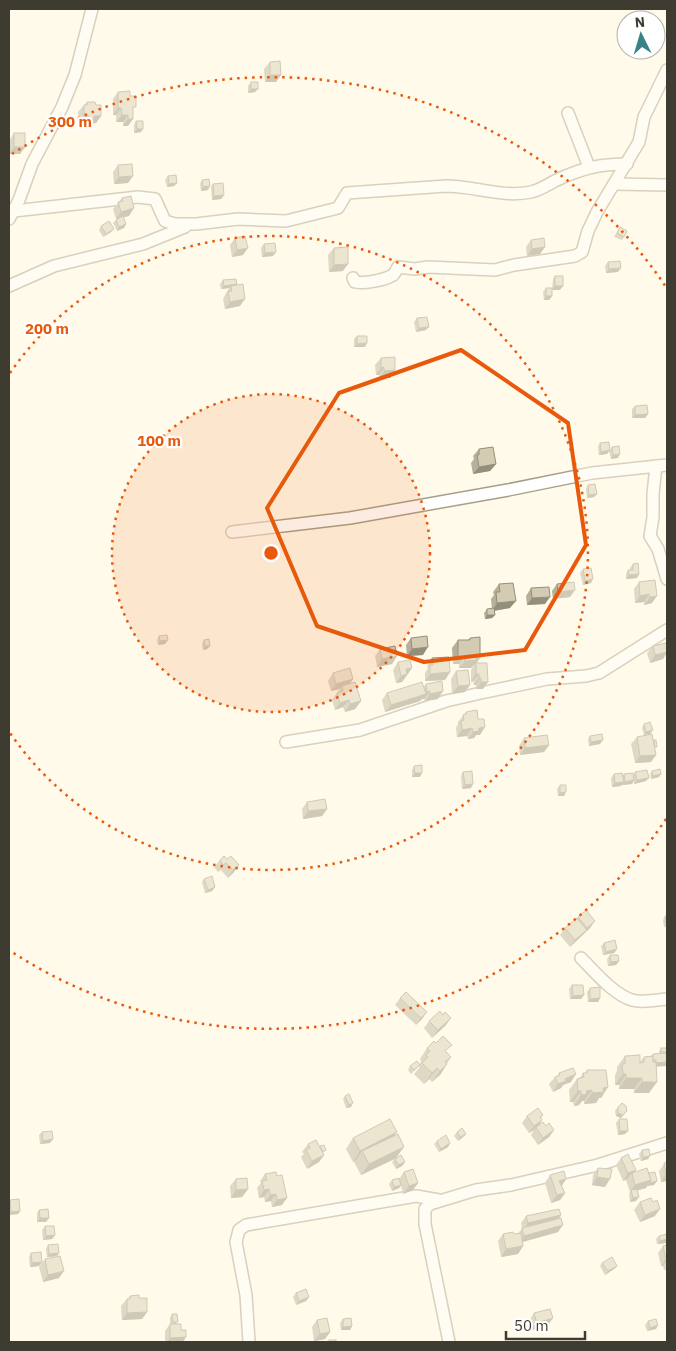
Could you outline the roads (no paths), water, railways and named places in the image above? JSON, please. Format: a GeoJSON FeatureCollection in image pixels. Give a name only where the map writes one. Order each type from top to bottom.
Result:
{"type":"FeatureCollection","features":[{"type":"Feature","properties":{"kind":"street"},"geometry":{"type":"LineString","coordinates":[[11,215],[32,164],[62,107],[75,75],[92,9]]}},
{"type":"Feature","properties":{"kind":"street"},"geometry":{"type":"LineString","coordinates":[[353,278],[355,282],[360,283],[373,281],[394,274],[398,268],[415,269],[428,267],[495,270],[514,265],[575,256],[582,252],[597,212],[639,142],[644,117],[667,70]]}},
{"type":"Feature","properties":{"kind":"street"},"geometry":{"type":"LineString","coordinates":[[568,113],[588,167]]}},
{"type":"Feature","properties":{"kind":"street"},"geometry":{"type":"LineString","coordinates":[[165,221],[175,224],[196,224],[238,219],[286,221],[338,208],[347,193],[361,191],[463,186],[509,195],[533,192],[588,167],[627,164]]}},
{"type":"Feature","properties":{"kind":"street"},"geometry":{"type":"LineString","coordinates":[[615,184],[667,185]]}},
{"type":"Feature","properties":{"kind":"street"},"geometry":{"type":"LineString","coordinates":[[11,215],[138,197],[154,198],[165,221],[167,236]]}},
{"type":"Feature","properties":{"kind":"street"},"geometry":{"type":"LineString","coordinates":[[9,286],[54,266],[143,244],[167,236],[174,230],[196,224]]}},
{"type":"Feature","properties":{"kind":"street"},"geometry":{"type":"LineString","coordinates":[[232,532],[350,518],[592,473],[662,466],[653,494],[653,517],[650,536],[658,549],[667,578]]}},
{"type":"Feature","properties":{"kind":"street"},"geometry":{"type":"LineString","coordinates":[[286,742],[360,730],[446,701],[489,691],[547,679],[599,673],[667,630]]}},
{"type":"Feature","properties":{"kind":"street"},"geometry":{"type":"LineString","coordinates":[[581,958],[623,996],[633,1000],[667,999]]}},
{"type":"Feature","properties":{"kind":"street"},"geometry":{"type":"LineString","coordinates":[[450,1342],[426,1224],[425,1209],[430,1204],[476,1190],[511,1185],[598,1165],[667,1143]]}},
{"type":"Feature","properties":{"kind":"street"},"geometry":{"type":"LineString","coordinates":[[249,1342],[246,1295],[236,1242],[238,1230],[246,1225],[382,1201],[416,1196],[439,1200]]}}]}
